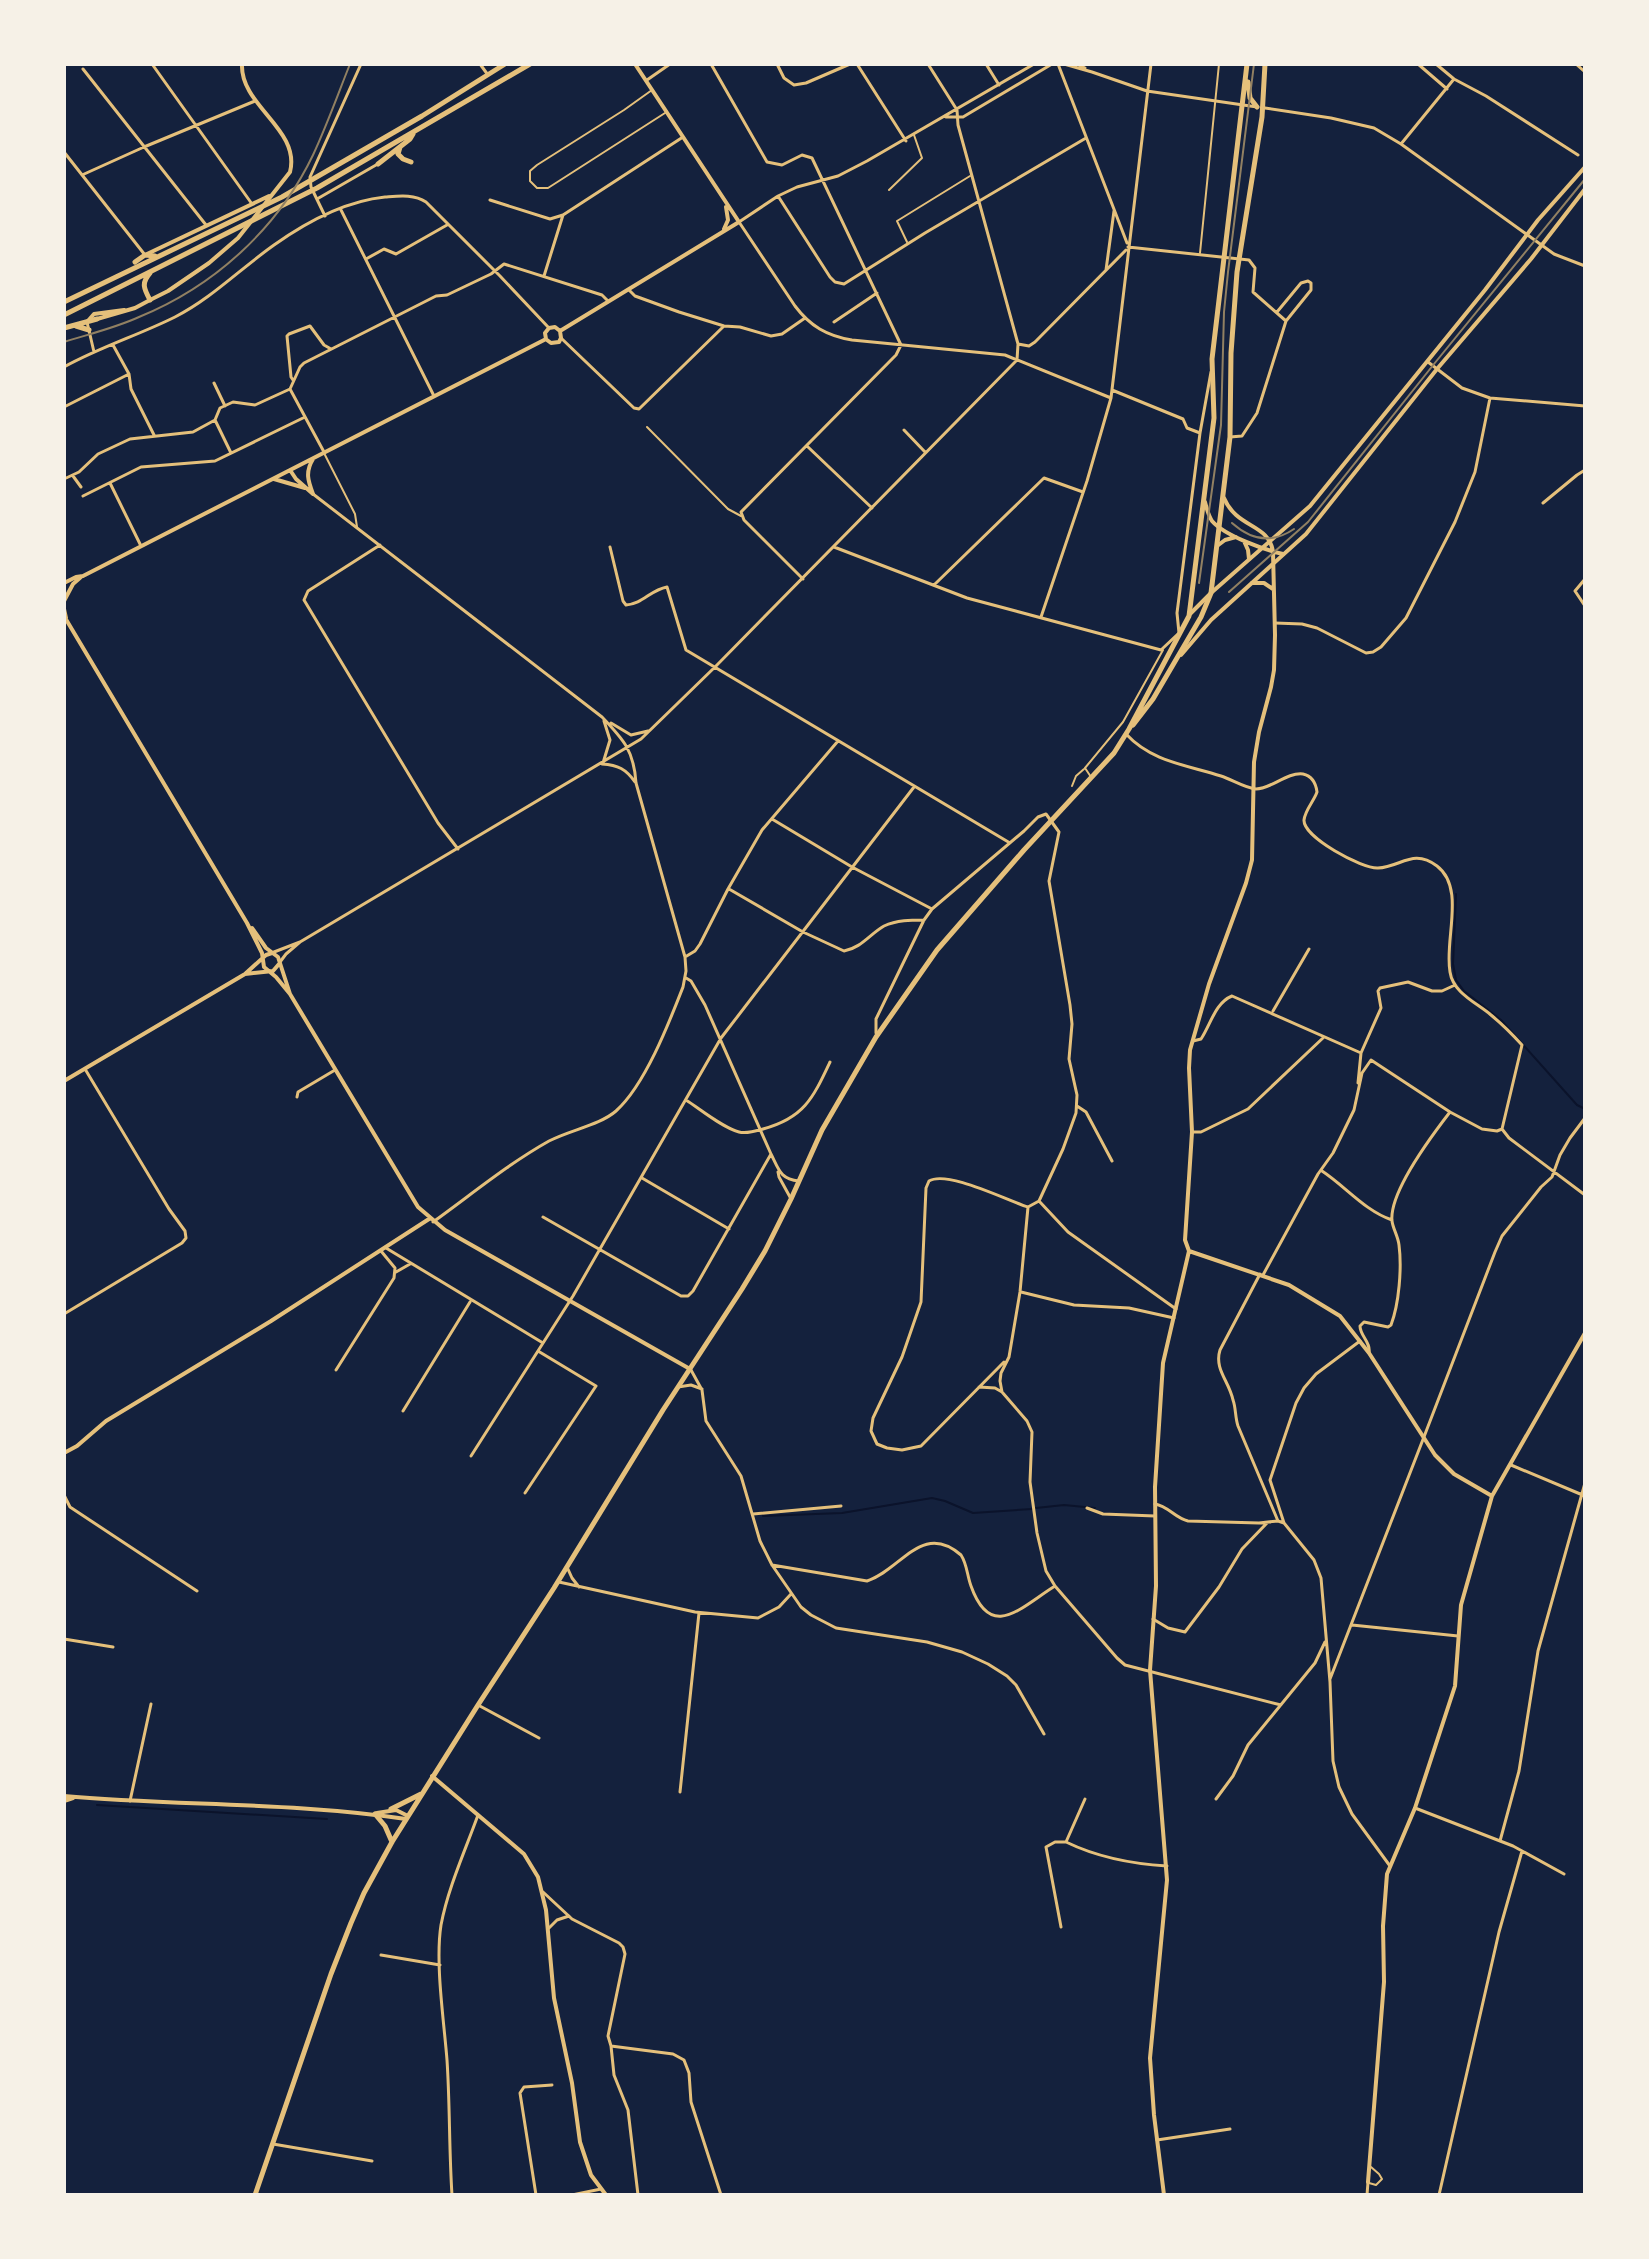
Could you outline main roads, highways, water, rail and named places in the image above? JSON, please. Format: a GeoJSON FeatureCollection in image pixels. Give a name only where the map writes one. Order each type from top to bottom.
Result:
{"type":"FeatureCollection","features":[{"type":"Feature","properties":{"kind":"main road"},"geometry":{"type":"LineString","coordinates":[[64,302],[282,197],[505,64]]}},
{"type":"Feature","properties":{"kind":"main road"},"geometry":{"type":"LineString","coordinates":[[64,315],[354,168],[530,64]]}},
{"type":"Feature","properties":{"kind":"main road"},"geometry":{"type":"LineString","coordinates":[[255,2195],[331,1974],[351,1923],[392,1842],[765,1251],[822,1130],[876,1037],[937,950],[1114,753],[1148,706],[1201,617],[1211,593],[1224,498],[1239,258],[1265,64]]}},
{"type":"Feature","properties":{"kind":"main road"},"geometry":{"type":"LineString","coordinates":[[1247,66],[1249,95],[1252,103],[1260,108]]}},
{"type":"Feature","properties":{"kind":"main road"},"geometry":{"type":"LineString","coordinates":[[1128,732],[1189,616],[1214,418],[1212,367],[1247,66]]}},
{"type":"Feature","properties":{"kind":"main road"},"geometry":{"type":"LineString","coordinates":[[378,164],[410,139],[414,132]]}},
{"type":"Feature","properties":{"kind":"main road"},"geometry":{"type":"LineString","coordinates":[[401,146],[398,154],[411,162]]}},
{"type":"Feature","properties":{"kind":"main road"},"geometry":{"type":"LineString","coordinates":[[122,272],[145,255],[156,256]]}},
{"type":"Feature","properties":{"kind":"main road"},"geometry":{"type":"LineString","coordinates":[[150,300],[144,284],[154,269]]}},
{"type":"Feature","properties":{"kind":"main road"},"geometry":{"type":"LineString","coordinates":[[64,328],[97,319]]}},
{"type":"Feature","properties":{"kind":"main road"},"geometry":{"type":"LineString","coordinates":[[75,325],[89,330]]}},
{"type":"Feature","properties":{"kind":"main road"},"geometry":{"type":"LineString","coordinates":[[391,1809],[422,1794]]}},
{"type":"Feature","properties":{"kind":"main road"},"geometry":{"type":"LineString","coordinates":[[375,1814],[392,1842]]}},
{"type":"Feature","properties":{"kind":"waterway"},"geometry":{"type":"LineString","coordinates":[[1456,894],[1453,964],[1456,980],[1464,991],[1501,1020],[1577,1105],[1585,1109]]}},
{"type":"Feature","properties":{"kind":"waterway"},"geometry":{"type":"LineString","coordinates":[[763,1516],[842,1513],[932,1498],[973,1513],[1032,1509]]}},
{"type":"Feature","properties":{"kind":"waterway"},"geometry":{"type":"LineString","coordinates":[[1036,1508],[1064,1505],[1095,1508]]}},
{"type":"Feature","properties":{"kind":"waterway"},"geometry":{"type":"LineString","coordinates":[[97,1805],[327,1819]]}},
{"type":"Feature","properties":{"kind":"tram line"},"geometry":{"type":"LineString","coordinates":[[64,342],[121,324],[167,304],[193,289],[241,252],[263,230],[299,182],[350,64]]}},
{"type":"Feature","properties":{"kind":"tram line"},"geometry":{"type":"LineString","coordinates":[[1199,583],[1221,425],[1224,312],[1254,64]]}},
{"type":"Feature","properties":{"kind":"tram line"},"geometry":{"type":"LineString","coordinates":[[1229,592],[1308,522],[1585,179]]}},
{"type":"Feature","properties":{"kind":"tram line"},"geometry":{"type":"LineString","coordinates":[[1232,523],[1262,538],[1278,537],[1294,529]]}}]}
